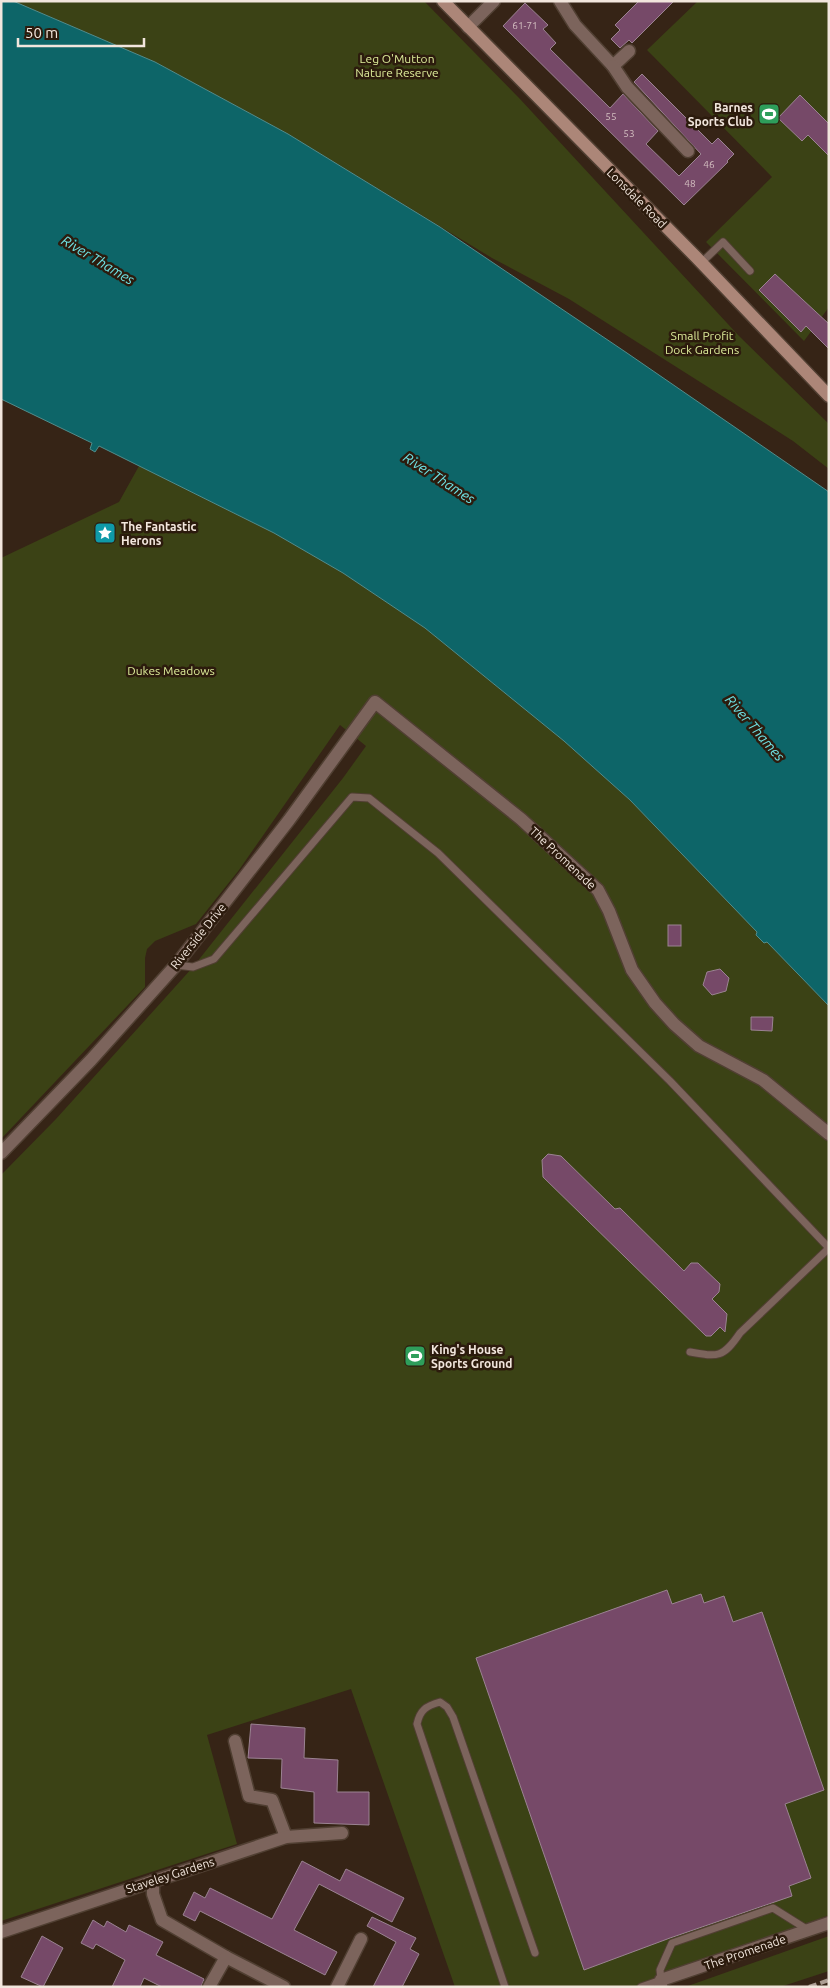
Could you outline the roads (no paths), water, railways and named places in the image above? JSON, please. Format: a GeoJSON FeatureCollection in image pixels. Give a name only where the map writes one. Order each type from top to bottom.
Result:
{"type":"FeatureCollection","features":[{"type":"Feature","properties":{"kind":"main road","name":"Lonsdale Road"},"geometry":{"type":"LineString","coordinates":[[442,1],[701,263],[829,396]]}},
{"type":"Feature","properties":{"kind":"street"},"geometry":{"type":"LineString","coordinates":[[468,26],[494,1]]}},
{"type":"Feature","properties":{"kind":"street"},"geometry":{"type":"LineString","coordinates":[[560,1],[575,25],[613,66],[627,88],[688,150]]}},
{"type":"Feature","properties":{"kind":"street"},"geometry":{"type":"LineString","coordinates":[[613,66],[629,51]]}},
{"type":"Feature","properties":{"kind":"street","name":"Riverside Drive"},"geometry":{"type":"LineString","coordinates":[[1,1153],[91,1060],[176,965],[289,820],[375,702]]}},
{"type":"Feature","properties":{"kind":"street","name":"The Promenade"},"geometry":{"type":"LineString","coordinates":[[375,702],[521,819],[598,890],[610,911],[632,970],[655,1003],[674,1024],[699,1046],[763,1080],[829,1134]]}},
{"type":"Feature","properties":{"kind":"street"},"geometry":{"type":"LineString","coordinates":[[235,1741],[249,1796],[272,1800],[286,1837]]}},
{"type":"Feature","properties":{"kind":"street","name":"Staveley Gardens"},"geometry":{"type":"LineString","coordinates":[[1,1932],[286,1837],[342,1833]]}},
{"type":"Feature","properties":{"kind":"street"},"geometry":{"type":"LineString","coordinates":[[153,1881],[153,1894],[162,1920],[226,1957],[284,1987]]}},
{"type":"Feature","properties":{"kind":"street","name":"The Promenade"},"geometry":{"type":"LineString","coordinates":[[661,1983],[829,1923]]}},
{"type":"Feature","properties":{"kind":"street"},"geometry":{"type":"LineString","coordinates":[[337,1987],[361,1939]]}},
{"type":"Feature","properties":{"kind":"street"},"geometry":{"type":"LineString","coordinates":[[209,1987],[226,1957]]}},
{"type":"Feature","properties":{"kind":"lane"},"geometry":{"type":"LineString","coordinates":[[701,263],[723,242],[750,271]]}},
{"type":"Feature","properties":{"kind":"lane"},"geometry":{"type":"LineString","coordinates":[[176,965],[193,967],[214,959],[352,797],[369,798],[438,852],[670,1081],[828,1248],[740,1333],[730,1348],[714,1355],[690,1352]]}},
{"type":"Feature","properties":{"kind":"lane"},"geometry":{"type":"LineString","coordinates":[[505,1987],[417,1724],[424,1708],[432,1704],[440,1702],[447,1707],[453,1716],[535,1953]]}},
{"type":"Feature","properties":{"kind":"lane"},"geometry":{"type":"LineString","coordinates":[[641,1987],[661,1983],[660,1970],[672,1943],[773,1908],[808,1930]]}},
{"type":"Feature","properties":{"kind":"water","name":"River Thames"},"geometry":{"type":"Polygon","coordinates":[[[1,1],[13,1],[155,62],[288,134],[440,227],[829,492],[829,1006],[767,942],[764,943],[756,935],[757,932],[630,800],[564,741],[425,628],[343,573],[274,533],[99,446],[95,452],[90,449],[92,443],[1,399],[1,1]]]}},
{"type":"Feature","properties":{"kind":"railway"},"geometry":{"type":"LineString","coordinates":[[809,1987],[829,1980]]}},
{"type":"Feature","properties":{"kind":"place","name":"Barnes Sports Club"},"geometry":{"type":"Point","coordinates":[769,114]}},
{"type":"Feature","properties":{"kind":"place","name":"The Fantastic Herons"},"geometry":{"type":"Point","coordinates":[105,533]}},
{"type":"Feature","properties":{"kind":"place","name":"King's House Sports Ground"},"geometry":{"type":"Point","coordinates":[415,1356]}},
{"type":"Feature","properties":{"kind":"park label","name":"Leg O'Mutton Nature Reserve"},"geometry":{"type":"Point","coordinates":[397,65]}},
{"type":"Feature","properties":{"kind":"park label","name":"Small Profit Dock Gardens"},"geometry":{"type":"Point","coordinates":[702,342]}},
{"type":"Feature","properties":{"kind":"park label","name":"Dukes Meadows"},"geometry":{"type":"Point","coordinates":[171,670]}}]}
